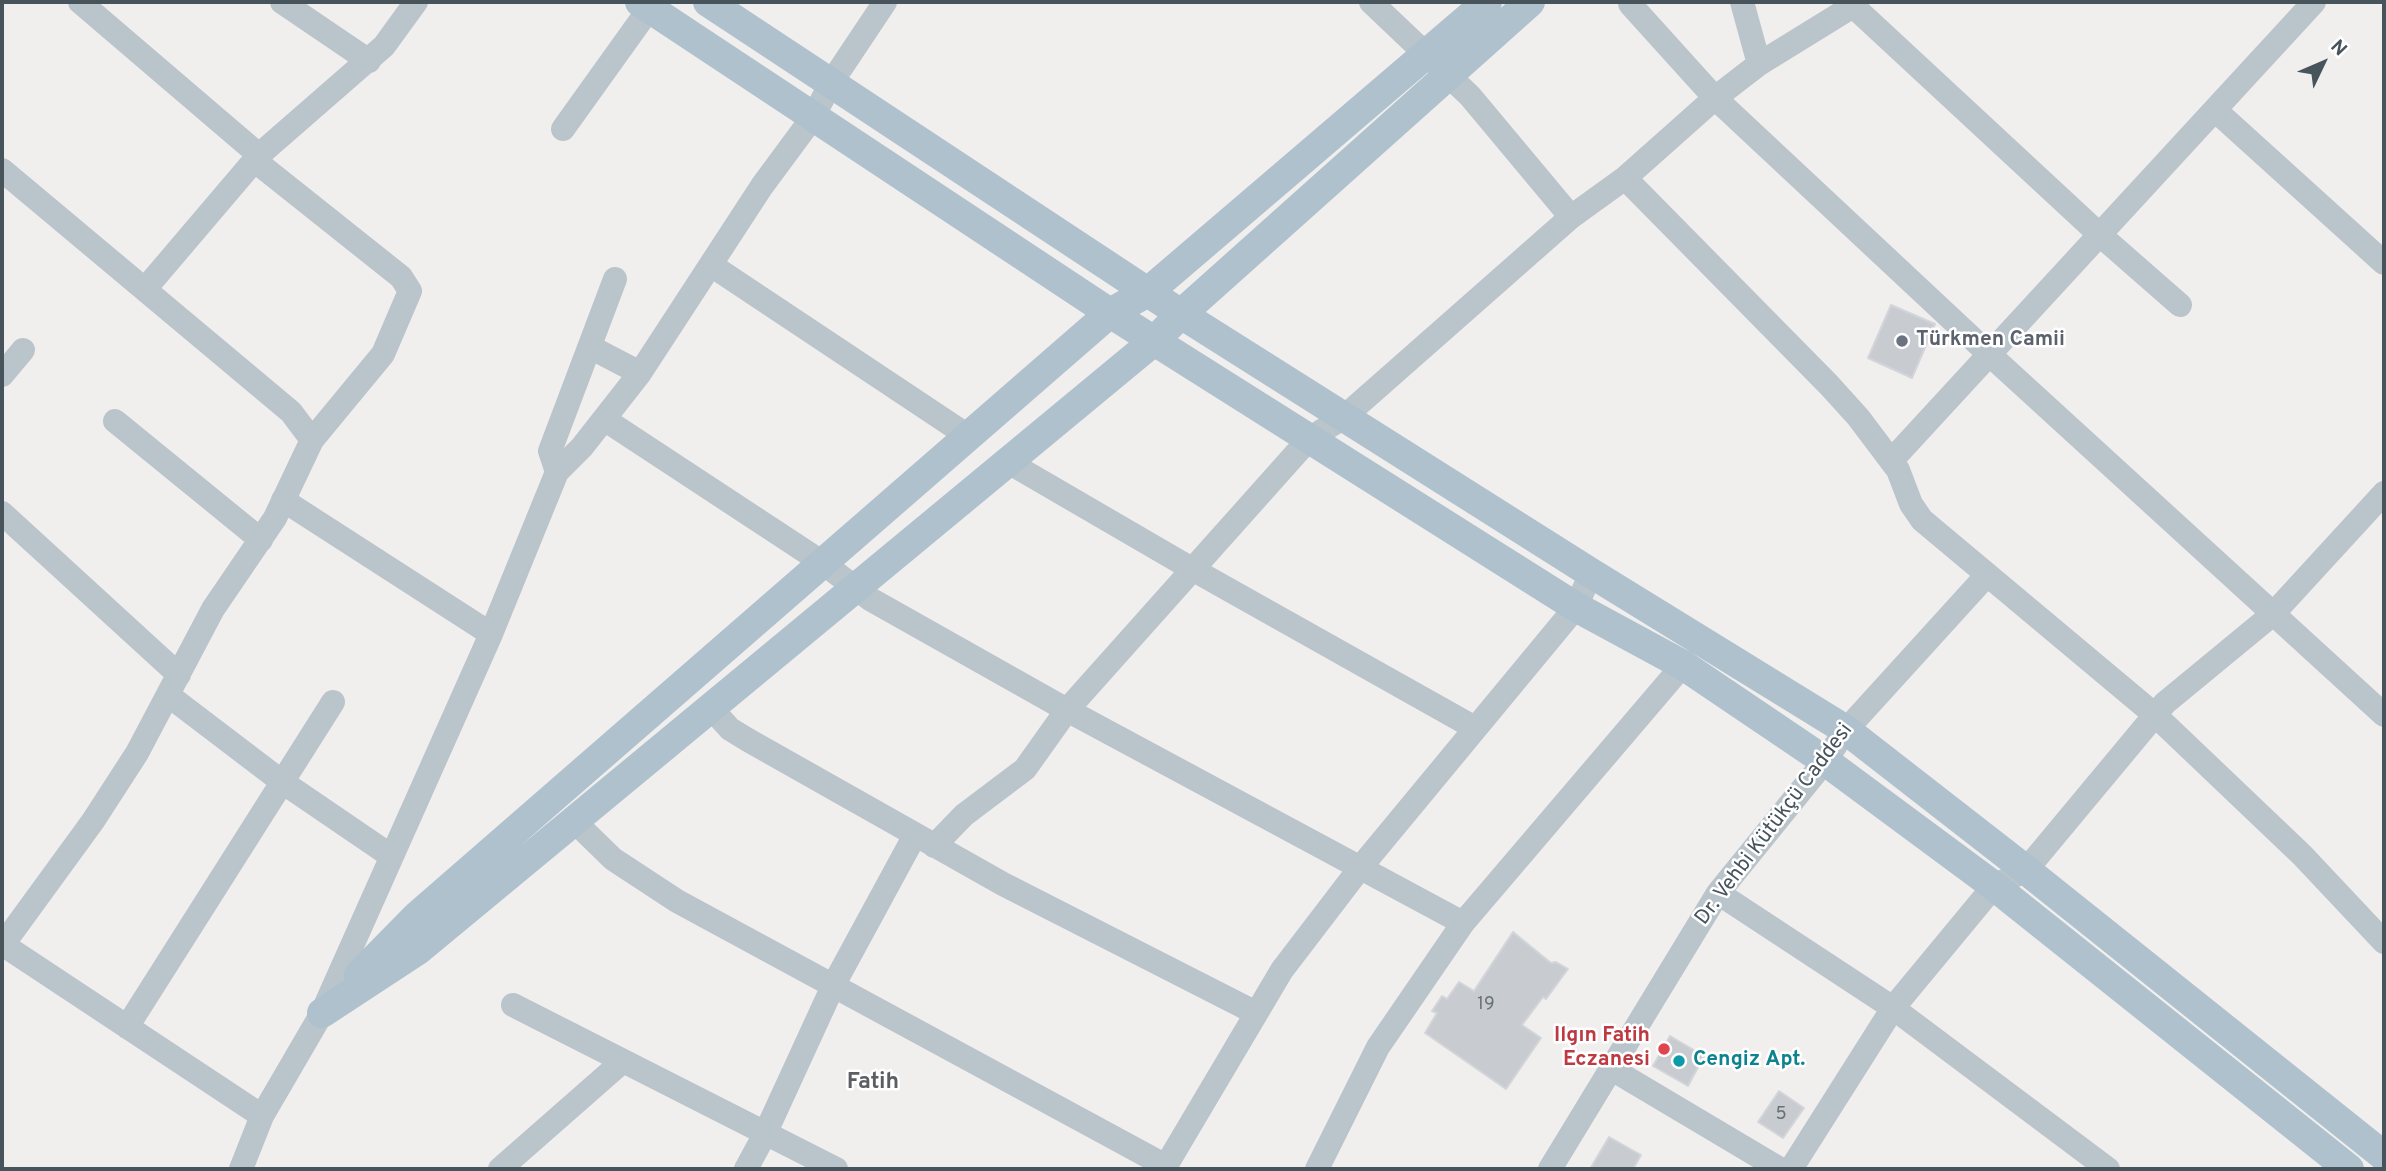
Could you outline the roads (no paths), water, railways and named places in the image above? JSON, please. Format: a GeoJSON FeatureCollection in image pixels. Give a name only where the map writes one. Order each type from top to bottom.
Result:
{"type":"FeatureCollection","features":[{"type":"Feature","properties":{"kind":"main road"},"geometry":{"type":"LineString","coordinates":[[708,2],[1181,314],[1591,573],[1846,730],[2384,1155]]}},
{"type":"Feature","properties":{"kind":"main road"},"geometry":{"type":"LineString","coordinates":[[322,1013],[417,916],[968,436],[1110,313],[1147,292],[1487,2]]}},
{"type":"Feature","properties":{"kind":"main road"},"geometry":{"type":"LineString","coordinates":[[322,1013],[418,950],[1154,341],[1530,2]]}},
{"type":"Feature","properties":{"kind":"main road"},"geometry":{"type":"LineString","coordinates":[[648,4],[1110,313],[1576,607],[1683,665],[1825,761],[1994,886],[2349,1169]]}},
{"type":"Feature","properties":{"kind":"street"},"geometry":{"type":"LineString","coordinates":[[79,2],[256,157],[401,277],[410,291],[383,354],[312,440],[275,519],[213,609],[137,753],[93,821],[2,945],[262,1116]]}},
{"type":"Feature","properties":{"kind":"street"},"geometry":{"type":"LineString","coordinates":[[282,2],[369,61]]}},
{"type":"Feature","properties":{"kind":"street"},"geometry":{"type":"LineString","coordinates":[[145,289],[256,157],[369,61],[384,46],[416,2]]}},
{"type":"Feature","properties":{"kind":"street"},"geometry":{"type":"LineString","coordinates":[[241,1169],[262,1116],[322,1013],[491,634],[557,472],[582,447],[640,373],[762,186],[814,117],[831,83],[885,2]]}},
{"type":"Feature","properties":{"kind":"street"},"geometry":{"type":"LineString","coordinates":[[1370,2],[1471,96],[1571,218]]}},
{"type":"Feature","properties":{"kind":"street"},"geometry":{"type":"LineString","coordinates":[[1742,2],[1759,64]]}},
{"type":"Feature","properties":{"kind":"street"},"geometry":{"type":"LineString","coordinates":[[1891,460],[2314,2]]}},
{"type":"Feature","properties":{"kind":"street"},"geometry":{"type":"LineString","coordinates":[[564,129],[648,4]]}},
{"type":"Feature","properties":{"kind":"street"},"geometry":{"type":"LineString","coordinates":[[1630,4],[1715,98],[1990,355],[2384,716]]}},
{"type":"Feature","properties":{"kind":"street"},"geometry":{"type":"LineString","coordinates":[[746,1169],[765,1134],[833,986],[925,840],[964,815],[1025,769],[1067,710],[1309,439],[1344,416],[1571,218],[1625,178],[1715,98],[1759,64],[1854,4],[2100,235],[2180,304]]}},
{"type":"Feature","properties":{"kind":"street"},"geometry":{"type":"LineString","coordinates":[[2215,110],[2384,263]]}},
{"type":"Feature","properties":{"kind":"street"},"geometry":{"type":"LineString","coordinates":[[2,170],[290,412],[312,440]]}},
{"type":"Feature","properties":{"kind":"street"},"geometry":{"type":"LineString","coordinates":[[1625,178],[1829,385],[1898,470],[1911,504],[1922,520],[2155,715],[2302,855],[2384,942]]}},
{"type":"Feature","properties":{"kind":"street"},"geometry":{"type":"LineString","coordinates":[[711,265],[968,436]]}},
{"type":"Feature","properties":{"kind":"street"},"geometry":{"type":"LineString","coordinates":[[557,472],[550,451],[615,279]]}},
{"type":"Feature","properties":{"kind":"street"},"geometry":{"type":"LineString","coordinates":[[590,346],[640,373]]}},
{"type":"Feature","properties":{"kind":"street"},"geometry":{"type":"LineString","coordinates":[[2,375],[23,350]]}},
{"type":"Feature","properties":{"kind":"street"},"geometry":{"type":"LineString","coordinates":[[604,419],[823,563],[882,606],[1067,710],[1463,923]]}},
{"type":"Feature","properties":{"kind":"street"},"geometry":{"type":"LineString","coordinates":[[115,421],[261,540]]}},
{"type":"Feature","properties":{"kind":"street"},"geometry":{"type":"LineString","coordinates":[[1008,461],[1475,729]]}},
{"type":"Feature","properties":{"kind":"street"},"geometry":{"type":"LineString","coordinates":[[1791,1169],[1893,1009],[1994,886],[2026,870],[2165,703],[2273,614],[2384,494]]}},
{"type":"Feature","properties":{"kind":"street"},"geometry":{"type":"LineString","coordinates":[[283,499],[491,634]]}},
{"type":"Feature","properties":{"kind":"street"},"geometry":{"type":"LineString","coordinates":[[2,513],[174,685],[281,781],[391,856]]}},
{"type":"Feature","properties":{"kind":"street"},"geometry":{"type":"LineString","coordinates":[[573,821],[613,859],[677,901],[1165,1168],[1282,970],[1360,868],[1576,607],[1591,573]]}},
{"type":"Feature","properties":{"kind":"street","name":"Dr. Vehbi Kütükçü Caddesi"},"geometry":{"type":"LineString","coordinates":[[1550,1169],[1718,893],[1825,761],[1846,730],[1987,575]]}},
{"type":"Feature","properties":{"kind":"street"},"geometry":{"type":"LineString","coordinates":[[1317,1169],[1378,1047],[1463,923],[1683,665]]}},
{"type":"Feature","properties":{"kind":"street"},"geometry":{"type":"LineString","coordinates":[[127,1027],[333,702]]}},
{"type":"Feature","properties":{"kind":"street"},"geometry":{"type":"LineString","coordinates":[[711,708],[730,729],[1003,884],[1256,1013]]}},
{"type":"Feature","properties":{"kind":"street"},"geometry":{"type":"LineString","coordinates":[[1718,893],[1893,1009],[2108,1169]]}},
{"type":"Feature","properties":{"kind":"street"},"geometry":{"type":"LineString","coordinates":[[513,1005],[836,1169]]}},
{"type":"Feature","properties":{"kind":"street"},"geometry":{"type":"LineString","coordinates":[[500,1169],[623,1061]]}},
{"type":"Feature","properties":{"kind":"street"},"geometry":{"type":"LineString","coordinates":[[1610,1068],[1780,1169]]}},
{"type":"Feature","properties":{"kind":"street"},"geometry":{"type":"LineString","coordinates":[[2371,1169],[2384,1155]]}},
{"type":"Feature","properties":{"kind":"place","name":"Türkmen Camii"},"geometry":{"type":"Point","coordinates":[1902,341]}},
{"type":"Feature","properties":{"kind":"place","name":"Ilgın Fatih Eczanesi"},"geometry":{"type":"Point","coordinates":[1664,1049]}},
{"type":"Feature","properties":{"kind":"place","name":"Cengiz Apt."},"geometry":{"type":"Point","coordinates":[1679,1061]}},
{"type":"Feature","properties":{"kind":"district","name":"Fatih"},"geometry":{"type":"Point","coordinates":[873,1083]}}]}
